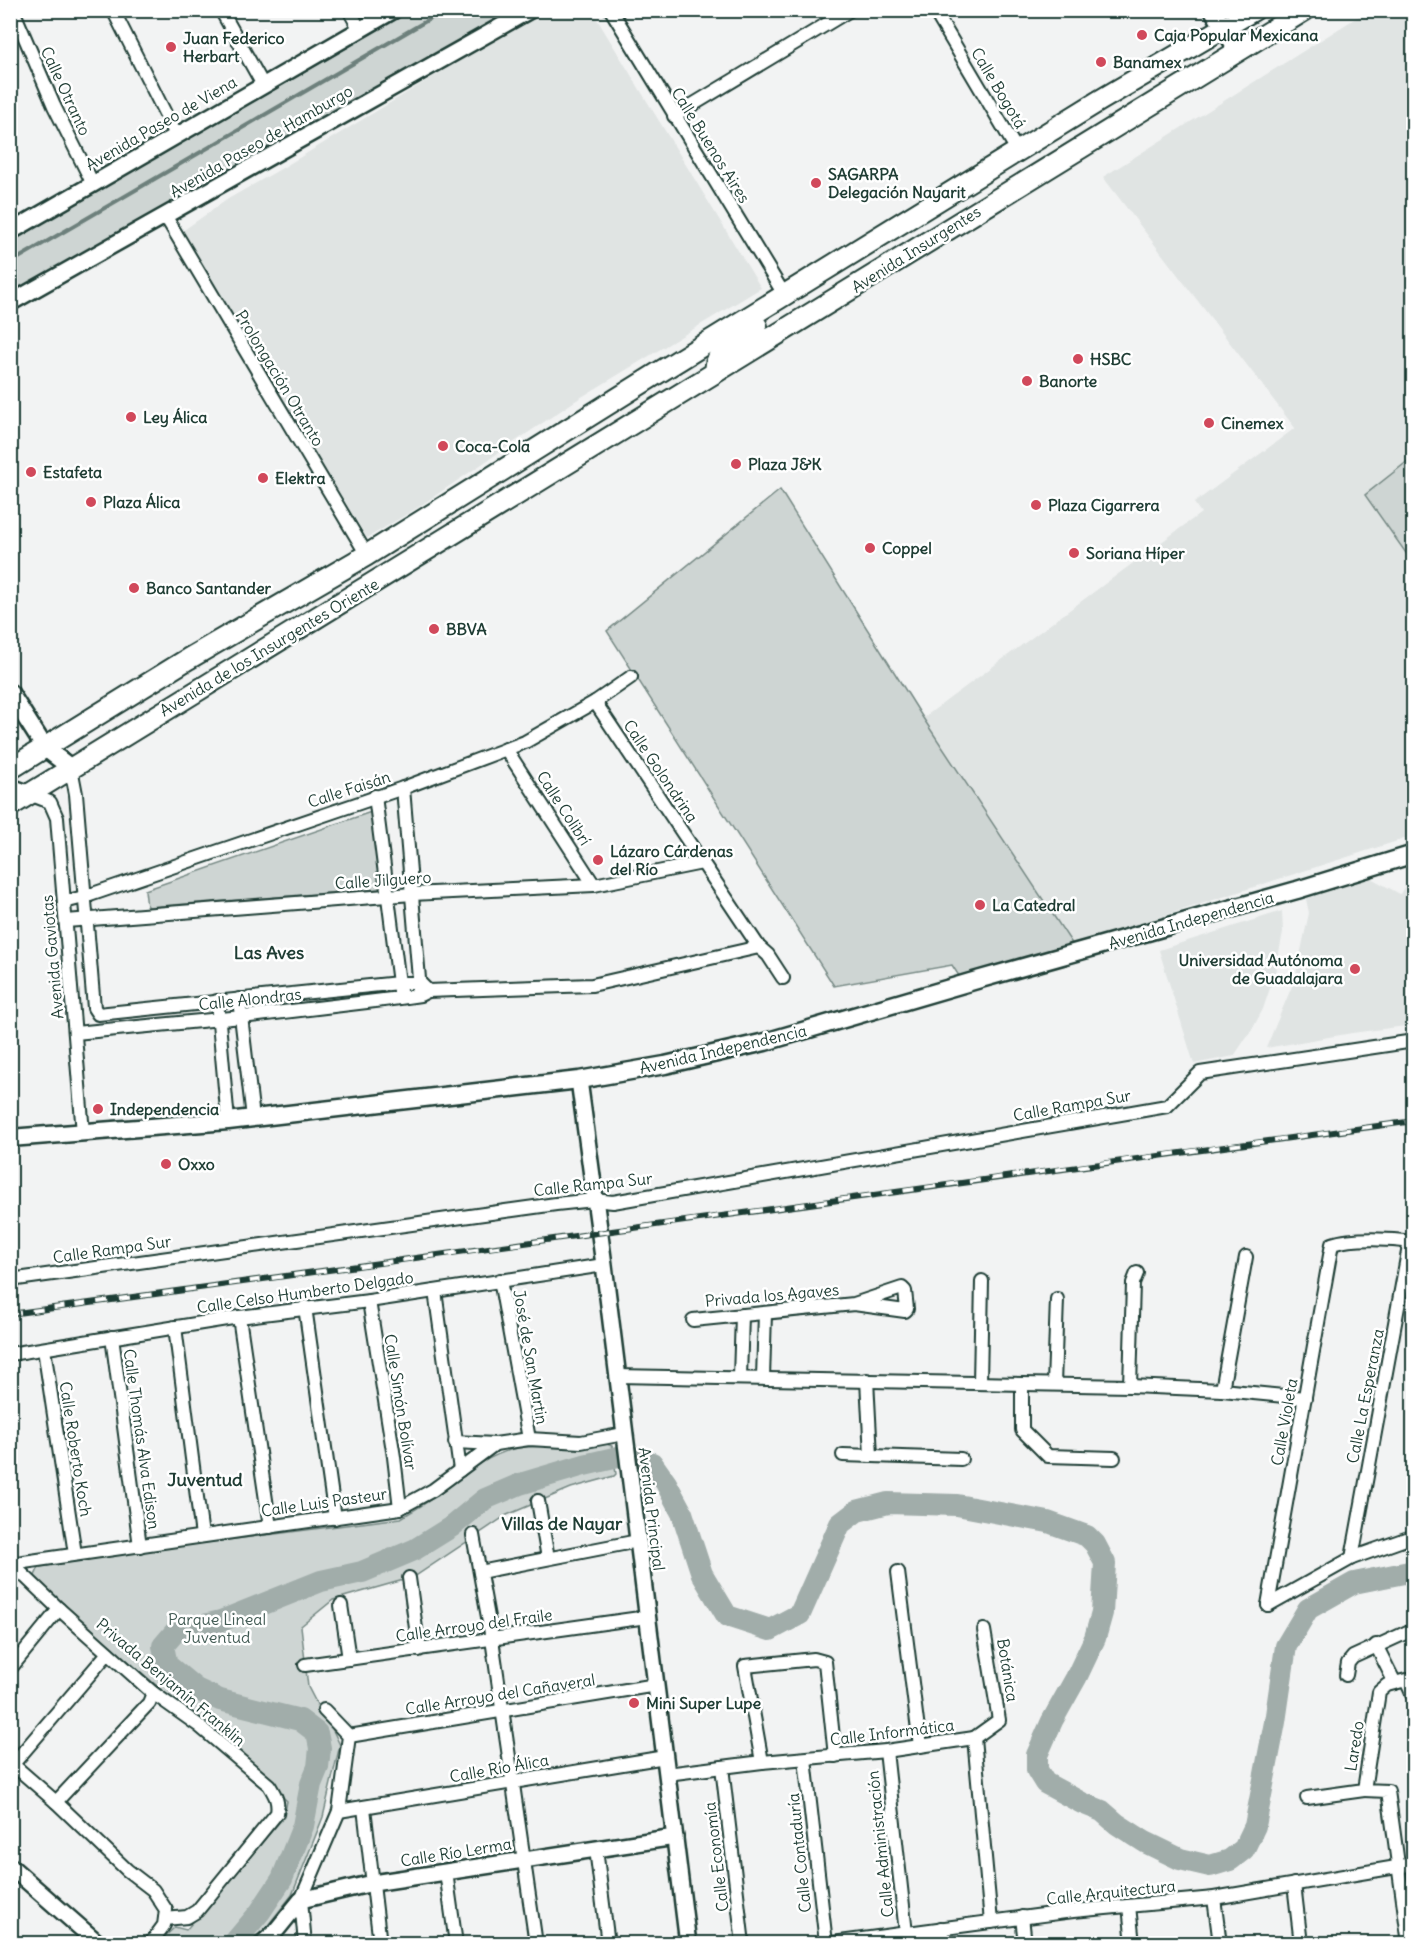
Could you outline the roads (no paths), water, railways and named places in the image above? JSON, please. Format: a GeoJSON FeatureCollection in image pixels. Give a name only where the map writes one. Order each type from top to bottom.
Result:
{"type":"FeatureCollection","features":[{"type":"Feature","properties":{"kind":"highway","name":"Avenida Insurgentes"},"geometry":{"type":"LineString","coordinates":[[512,465],[1099,101],[1254,10]]}},
{"type":"Feature","properties":{"kind":"highway","name":"Avenida Insurgentes"},"geometry":{"type":"LineString","coordinates":[[528,489],[1305,10]]}},
{"type":"Feature","properties":{"kind":"highway"},"geometry":{"type":"LineString","coordinates":[[944,233],[944,221],[952,207],[1052,144],[1057,129]]}},
{"type":"Feature","properties":{"kind":"highway"},"geometry":{"type":"LineString","coordinates":[[927,208],[944,233]]}},
{"type":"Feature","properties":{"kind":"highway"},"geometry":{"type":"LineString","coordinates":[[716,372],[716,359],[721,352],[780,309],[785,296]]}},
{"type":"Feature","properties":{"kind":"highway"},"geometry":{"type":"LineString","coordinates":[[658,373],[673,398]]}},
{"type":"Feature","properties":{"kind":"highway"},"geometry":{"type":"LineString","coordinates":[[512,465],[528,489]]}},
{"type":"Feature","properties":{"kind":"highway","name":"Avenida de los Insurgentes Oriente"},"geometry":{"type":"LineString","coordinates":[[10,769],[188,659],[367,555],[512,465]]}},
{"type":"Feature","properties":{"kind":"highway","name":"Avenida de los Insurgentes Oriente"},"geometry":{"type":"LineString","coordinates":[[10,806],[528,489]]}},
{"type":"Feature","properties":{"kind":"main road"},"geometry":{"type":"LineString","coordinates":[[1213,10],[1238,51]]}},
{"type":"Feature","properties":{"kind":"main road"},"geometry":{"type":"LineString","coordinates":[[10,693],[45,748],[71,768]]}},
{"type":"Feature","properties":{"kind":"main road"},"geometry":{"type":"LineString","coordinates":[[10,787],[29,794]]}},
{"type":"Feature","properties":{"kind":"main road","name":"Avenida Independencia"},"geometry":{"type":"LineString","coordinates":[[10,1138],[228,1121],[579,1080],[665,1065],[765,1042],[1298,890],[1413,854]]}},
{"type":"Feature","properties":{"kind":"street","name":"Calle Otranto"},"geometry":{"type":"LineString","coordinates":[[13,10],[54,106],[93,184]]}},
{"type":"Feature","properties":{"kind":"street"},"geometry":{"type":"LineString","coordinates":[[113,10],[176,135]]}},
{"type":"Feature","properties":{"kind":"street"},"geometry":{"type":"LineString","coordinates":[[221,10],[263,85]]}},
{"type":"Feature","properties":{"kind":"street"},"geometry":{"type":"LineString","coordinates":[[349,10],[360,30]]}},
{"type":"Feature","properties":{"kind":"street","name":"Avenida Paseo de Viena"},"geometry":{"type":"LineString","coordinates":[[10,232],[394,10]]}},
{"type":"Feature","properties":{"kind":"street","name":"Avenida Paseo de Hamburgo"},"geometry":{"type":"LineString","coordinates":[[10,303],[530,10]]}},
{"type":"Feature","properties":{"kind":"street","name":"Calle Buenos Aires"},"geometry":{"type":"LineString","coordinates":[[610,10],[785,296]]}},
{"type":"Feature","properties":{"kind":"street"},"geometry":{"type":"LineString","coordinates":[[674,116],[850,10]]}},
{"type":"Feature","properties":{"kind":"street","name":"Calle Bogotá"},"geometry":{"type":"LineString","coordinates":[[934,10],[1018,152]]}},
{"type":"Feature","properties":{"kind":"street","name":"Prolongación Otranto"},"geometry":{"type":"LineString","coordinates":[[166,217],[367,555]]}},
{"type":"Feature","properties":{"kind":"street","name":"Calle Faisán"},"geometry":{"type":"LineString","coordinates":[[64,902],[403,788],[525,742],[595,702],[631,677]]}},
{"type":"Feature","properties":{"kind":"street","name":"Calle Golondrina"},"geometry":{"type":"LineString","coordinates":[[595,702],[759,947],[768,955],[783,978]]}},
{"type":"Feature","properties":{"kind":"street","name":"Calle Colibrí"},"geometry":{"type":"LineString","coordinates":[[506,749],[594,885]]}},
{"type":"Feature","properties":{"kind":"street"},"geometry":{"type":"LineString","coordinates":[[71,768],[76,794],[87,920]]}},
{"type":"Feature","properties":{"kind":"street"},"geometry":{"type":"LineString","coordinates":[[403,788],[423,990]]}},
{"type":"Feature","properties":{"kind":"street","name":"Avenida Gaviotas"},"geometry":{"type":"LineString","coordinates":[[29,794],[46,799],[54,807],[57,819],[83,1133]]}},
{"type":"Feature","properties":{"kind":"street"},"geometry":{"type":"LineString","coordinates":[[375,796],[400,998]]}},
{"type":"Feature","properties":{"kind":"street","name":"Calle Jilguero"},"geometry":{"type":"LineString","coordinates":[[66,921],[412,894],[594,885],[702,863]]}},
{"type":"Feature","properties":{"kind":"street","name":"Calle Alondras"},"geometry":{"type":"LineString","coordinates":[[87,920],[94,1008],[98,1014],[399,983],[423,990]]}},
{"type":"Feature","properties":{"kind":"street","name":"Calle Alondras"},"geometry":{"type":"LineString","coordinates":[[75,1034],[400,998],[423,990],[592,985],[759,947]]}},
{"type":"Feature","properties":{"kind":"street"},"geometry":{"type":"LineString","coordinates":[[239,999],[253,1118]]}},
{"type":"Feature","properties":{"kind":"street"},"geometry":{"type":"LineString","coordinates":[[217,1001],[228,1121]]}},
{"type":"Feature","properties":{"kind":"street","name":"Calle Rampa Sur"},"geometry":{"type":"LineString","coordinates":[[10,1280],[594,1200],[613,1202],[1167,1106],[1200,1072],[1413,1041]]}},
{"type":"Feature","properties":{"kind":"street","name":"Avenida Principal"},"geometry":{"type":"LineString","coordinates":[[579,1080],[688,1944]]}},
{"type":"Feature","properties":{"kind":"street","name":"Calle Violeta"},"geometry":{"type":"LineString","coordinates":[[1352,1557],[1268,1605],[1332,1244],[1340,1241],[1362,1240],[1412,1242]]}},
{"type":"Feature","properties":{"kind":"street","name":"Calle La Esperanza"},"geometry":{"type":"LineString","coordinates":[[1352,1557],[1412,1242]]}},
{"type":"Feature","properties":{"kind":"street"},"geometry":{"type":"LineString","coordinates":[[1222,1390],[1246,1257]]}},
{"type":"Feature","properties":{"kind":"street","name":"Calle Celso Humberto Delgado"},"geometry":{"type":"LineString","coordinates":[[10,1354],[305,1307],[369,1301],[604,1265]]}},
{"type":"Feature","properties":{"kind":"street"},"geometry":{"type":"LineString","coordinates":[[1130,1386],[1133,1283],[1137,1273]]}},
{"type":"Feature","properties":{"kind":"street","name":"José de San Martin"},"geometry":{"type":"LineString","coordinates":[[500,1280],[529,1439]]}},
{"type":"Feature","properties":{"kind":"street"},"geometry":{"type":"LineString","coordinates":[[980,1382],[982,1281]]}},
{"type":"Feature","properties":{"kind":"street"},"geometry":{"type":"LineString","coordinates":[[435,1291],[460,1470]]}},
{"type":"Feature","properties":{"kind":"street"},"geometry":{"type":"LineString","coordinates":[[1054,1384],[1057,1299]]}},
{"type":"Feature","properties":{"kind":"street","name":"Calle Simón Bolívar"},"geometry":{"type":"LineString","coordinates":[[369,1301],[400,1508]]}},
{"type":"Feature","properties":{"kind":"street","name":"Privada los Agaves"},"geometry":{"type":"LineString","coordinates":[[693,1320],[854,1304]]}},
{"type":"Feature","properties":{"kind":"street"},"geometry":{"type":"LineString","coordinates":[[305,1307],[335,1518]]}},
{"type":"Feature","properties":{"kind":"street"},"geometry":{"type":"LineString","coordinates":[[763,1378],[765,1313]]}},
{"type":"Feature","properties":{"kind":"street"},"geometry":{"type":"LineString","coordinates":[[740,1377],[742,1315]]}},
{"type":"Feature","properties":{"kind":"street"},"geometry":{"type":"LineString","coordinates":[[239,1317],[270,1527]]}},
{"type":"Feature","properties":{"kind":"street"},"geometry":{"type":"LineString","coordinates":[[176,1327],[202,1536]]}},
{"type":"Feature","properties":{"kind":"street","name":"Calle Thomás Alva Edison"},"geometry":{"type":"LineString","coordinates":[[112,1337],[140,1546]]}},
{"type":"Feature","properties":{"kind":"street","name":"Calle Roberto Koch"},"geometry":{"type":"LineString","coordinates":[[44,1349],[75,1554]]}},
{"type":"Feature","properties":{"kind":"street"},"geometry":{"type":"LineString","coordinates":[[617,1376],[1130,1386],[1222,1390],[1305,1398]]}},
{"type":"Feature","properties":{"kind":"street"},"geometry":{"type":"LineString","coordinates":[[867,1380],[871,1456]]}},
{"type":"Feature","properties":{"kind":"street"},"geometry":{"type":"LineString","coordinates":[[1022,1384],[1022,1430],[1048,1456],[1114,1458]]}},
{"type":"Feature","properties":{"kind":"street","name":"Calle Luis Pasteur"},"geometry":{"type":"LineString","coordinates":[[11,1564],[400,1508],[433,1490],[495,1444],[529,1439],[581,1442],[625,1438]]}},
{"type":"Feature","properties":{"kind":"street"},"geometry":{"type":"LineString","coordinates":[[455,1442],[495,1444]]}},
{"type":"Feature","properties":{"kind":"street"},"geometry":{"type":"LineString","coordinates":[[843,1455],[961,1459]]}},
{"type":"Feature","properties":{"kind":"street"},"geometry":{"type":"LineString","coordinates":[[538,1501],[548,1558]]}},
{"type":"Feature","properties":{"kind":"street"},"geometry":{"type":"LineString","coordinates":[[473,1535],[492,1640],[536,1944]]}},
{"type":"Feature","properties":{"kind":"street"},"geometry":{"type":"LineString","coordinates":[[1352,1557],[1413,1536]]}},
{"type":"Feature","properties":{"kind":"street"},"geometry":{"type":"LineString","coordinates":[[480,1572],[638,1541]]}},
{"type":"Feature","properties":{"kind":"street","name":"Privada Benjamín Franklin"},"geometry":{"type":"LineString","coordinates":[[11,1564],[153,1693],[198,1725],[269,1785],[278,1803],[277,1813],[197,1911],[188,1917],[165,1919]]}},
{"type":"Feature","properties":{"kind":"street"},"geometry":{"type":"LineString","coordinates":[[898,1572],[920,1746]]}},
{"type":"Feature","properties":{"kind":"street"},"geometry":{"type":"LineString","coordinates":[[409,1578],[419,1650]]}},
{"type":"Feature","properties":{"kind":"street"},"geometry":{"type":"LineString","coordinates":[[341,1605],[349,1659]]}},
{"type":"Feature","properties":{"kind":"street"},"geometry":{"type":"LineString","coordinates":[[10,1669],[59,1609]]}},
{"type":"Feature","properties":{"kind":"street","name":"Calle Arroyo del Fraile"},"geometry":{"type":"LineString","coordinates":[[305,1665],[647,1617]]}},
{"type":"Feature","properties":{"kind":"street"},"geometry":{"type":"LineString","coordinates":[[1346,1675],[1348,1663],[1353,1657],[1413,1629]]}},
{"type":"Feature","properties":{"kind":"street","name":"Botánica"},"geometry":{"type":"LineString","coordinates":[[974,1738],[999,1720],[984,1630]]}},
{"type":"Feature","properties":{"kind":"street"},"geometry":{"type":"LineString","coordinates":[[1376,1645],[1395,1683],[1406,1680],[1413,1698]]}},
{"type":"Feature","properties":{"kind":"street"},"geometry":{"type":"LineString","coordinates":[[108,1653],[12,1763],[127,1870],[153,1890],[166,1910],[164,1925],[150,1944]]}},
{"type":"Feature","properties":{"kind":"street"},"geometry":{"type":"LineString","coordinates":[[762,1762],[745,1666],[814,1659],[825,1662],[836,1756]]}},
{"type":"Feature","properties":{"kind":"street","name":"Laredo"},"geometry":{"type":"LineString","coordinates":[[1395,1683],[1387,1685],[1379,1692],[1364,1790],[1388,1791],[1399,1866]]}},
{"type":"Feature","properties":{"kind":"street","name":"Calle Arroyo del Cañaveral"},"geometry":{"type":"LineString","coordinates":[[349,1736],[656,1685]]}},
{"type":"Feature","properties":{"kind":"street"},"geometry":{"type":"LineString","coordinates":[[56,1802],[149,1702],[153,1693]]}},
{"type":"Feature","properties":{"kind":"street"},"geometry":{"type":"LineString","coordinates":[[262,1944],[301,1900],[339,1811],[349,1736],[324,1710]]}},
{"type":"Feature","properties":{"kind":"street","name":"Calle Informática"},"geometry":{"type":"LineString","coordinates":[[667,1774],[762,1762],[886,1751],[974,1738],[991,1922]]}},
{"type":"Feature","properties":{"kind":"street","name":"Calle Administración"},"geometry":{"type":"LineString","coordinates":[[886,1751],[906,1933]]}},
{"type":"Feature","properties":{"kind":"street","name":"Calle Río Álica"},"geometry":{"type":"LineString","coordinates":[[339,1811],[665,1757]]}},
{"type":"Feature","properties":{"kind":"street","name":"Calle Contaduría"},"geometry":{"type":"LineString","coordinates":[[806,1759],[825,1943]]}},
{"type":"Feature","properties":{"kind":"street","name":"Calle Economía"},"geometry":{"type":"LineString","coordinates":[[722,1767],[743,1944]]}},
{"type":"Feature","properties":{"kind":"street"},"geometry":{"type":"LineString","coordinates":[[1308,1798],[1364,1790]]}},
{"type":"Feature","properties":{"kind":"street"},"geometry":{"type":"LineString","coordinates":[[364,1808],[380,1944]]}},
{"type":"Feature","properties":{"kind":"street","name":"Calle Río Lerma"},"geometry":{"type":"LineString","coordinates":[[301,1900],[373,1883],[675,1837]]}},
{"type":"Feature","properties":{"kind":"street"},"geometry":{"type":"LineString","coordinates":[[596,1849],[608,1944]]}},
{"type":"Feature","properties":{"kind":"street","name":"Calle Arquitectura"},"geometry":{"type":"LineString","coordinates":[[825,1943],[858,1941],[1022,1917],[1214,1898],[1413,1864]]}},
{"type":"Feature","properties":{"kind":"street"},"geometry":{"type":"LineString","coordinates":[[10,1866],[99,1944]]}},
{"type":"Feature","properties":{"kind":"street"},"geometry":{"type":"LineString","coordinates":[[1399,1866],[1409,1944]]}},
{"type":"Feature","properties":{"kind":"street"},"geometry":{"type":"LineString","coordinates":[[446,1872],[456,1944]]}},
{"type":"Feature","properties":{"kind":"street"},"geometry":{"type":"LineString","coordinates":[[1294,1884],[1301,1944]]}},
{"type":"Feature","properties":{"kind":"street"},"geometry":{"type":"LineString","coordinates":[[1214,1898],[1220,1944]]}},
{"type":"Feature","properties":{"kind":"street"},"geometry":{"type":"LineString","coordinates":[[301,1900],[305,1944]]}},
{"type":"Feature","properties":{"kind":"street"},"geometry":{"type":"LineString","coordinates":[[1129,1906],[1133,1944]]}},
{"type":"Feature","properties":{"kind":"street"},"geometry":{"type":"LineString","coordinates":[[1022,1917],[1025,1944]]}},
{"type":"Feature","properties":{"kind":"street"},"geometry":{"type":"LineString","coordinates":[[941,1928],[943,1944]]}},
{"type":"Feature","properties":{"kind":"waterway"},"geometry":{"type":"LineString","coordinates":[[10,263],[445,10]]}},
{"type":"Feature","properties":{"kind":"waterway"},"geometry":{"type":"LineString","coordinates":[[233,1944],[260,1912],[282,1879],[303,1826],[311,1784],[318,1767],[320,1748],[317,1733],[300,1720],[220,1700],[196,1689],[167,1665],[163,1646],[175,1632],[221,1621],[321,1581],[362,1572],[414,1550],[451,1527],[485,1499],[520,1484],[627,1455],[652,1463],[682,1513],[702,1574],[727,1616],[770,1630],[800,1614],[840,1524],[857,1511],[888,1503],[957,1505],[1048,1522],[1087,1536],[1095,1544],[1105,1563],[1102,1613],[1095,1638],[1037,1755],[1037,1770],[1045,1783],[1102,1811],[1145,1842],[1180,1859],[1210,1866],[1230,1860],[1244,1849],[1255,1826],[1275,1722],[1286,1646],[1308,1609],[1354,1583],[1414,1571]]}},
{"type":"Feature","properties":{"kind":"railway"},"geometry":{"type":"LineString","coordinates":[[10,1314],[1414,1121]]}},
{"type":"Feature","properties":{"kind":"place","name":"Caja Popular Mexicana"},"geometry":{"type":"Point","coordinates":[1142,35]}},
{"type":"Feature","properties":{"kind":"place","name":"Juan Federico Herbart"},"geometry":{"type":"Point","coordinates":[171,47]}},
{"type":"Feature","properties":{"kind":"place","name":"Banamex"},"geometry":{"type":"Point","coordinates":[1101,62]}},
{"type":"Feature","properties":{"kind":"place","name":"SAGARPA Delegación Nayarit"},"geometry":{"type":"Point","coordinates":[816,183]}},
{"type":"Feature","properties":{"kind":"place","name":"HSBC"},"geometry":{"type":"Point","coordinates":[1078,359]}},
{"type":"Feature","properties":{"kind":"place","name":"Banorte"},"geometry":{"type":"Point","coordinates":[1027,381]}},
{"type":"Feature","properties":{"kind":"place","name":"Ley Álica"},"geometry":{"type":"Point","coordinates":[131,417]}},
{"type":"Feature","properties":{"kind":"place","name":"Cinemex"},"geometry":{"type":"Point","coordinates":[1209,423]}},
{"type":"Feature","properties":{"kind":"place","name":"Coca-Cola"},"geometry":{"type":"Point","coordinates":[443,446]}},
{"type":"Feature","properties":{"kind":"place","name":"Plaza J&K"},"geometry":{"type":"Point","coordinates":[736,464]}},
{"type":"Feature","properties":{"kind":"place","name":"Estafeta"},"geometry":{"type":"Point","coordinates":[31,472]}},
{"type":"Feature","properties":{"kind":"place","name":"Elektra"},"geometry":{"type":"Point","coordinates":[263,478]}},
{"type":"Feature","properties":{"kind":"place","name":"Plaza Álica"},"geometry":{"type":"Point","coordinates":[91,502]}},
{"type":"Feature","properties":{"kind":"place","name":"Plaza Cigarrera"},"geometry":{"type":"Point","coordinates":[1036,505]}},
{"type":"Feature","properties":{"kind":"place","name":"Coppel"},"geometry":{"type":"Point","coordinates":[870,548]}},
{"type":"Feature","properties":{"kind":"place","name":"Soriana Híper"},"geometry":{"type":"Point","coordinates":[1074,553]}},
{"type":"Feature","properties":{"kind":"place","name":"Banco Santander"},"geometry":{"type":"Point","coordinates":[134,588]}},
{"type":"Feature","properties":{"kind":"place","name":"BBVA"},"geometry":{"type":"Point","coordinates":[434,629]}},
{"type":"Feature","properties":{"kind":"place","name":"Lázaro Cárdenas del Río"},"geometry":{"type":"Point","coordinates":[598,860]}},
{"type":"Feature","properties":{"kind":"place","name":"La Catedral"},"geometry":{"type":"Point","coordinates":[980,905]}},
{"type":"Feature","properties":{"kind":"place","name":"Universidad Autónoma de Guadalajara"},"geometry":{"type":"Point","coordinates":[1355,969]}},
{"type":"Feature","properties":{"kind":"place","name":"Independencia"},"geometry":{"type":"Point","coordinates":[98,1109]}},
{"type":"Feature","properties":{"kind":"place","name":"Oxxo"},"geometry":{"type":"Point","coordinates":[166,1164]}},
{"type":"Feature","properties":{"kind":"place","name":"Mini Super Lupe"},"geometry":{"type":"Point","coordinates":[634,1703]}},
{"type":"Feature","properties":{"kind":"district","name":"Las Aves"},"geometry":{"type":"Point","coordinates":[269,952]}},
{"type":"Feature","properties":{"kind":"district","name":"Juventud"},"geometry":{"type":"Point","coordinates":[205,1479]}},
{"type":"Feature","properties":{"kind":"district","name":"Villas de Nayar"},"geometry":{"type":"Point","coordinates":[562,1523]}},
{"type":"Feature","properties":{"kind":"park label","name":"Parque Lineal Juventud"},"geometry":{"type":"Point","coordinates":[217,1628]}}]}
